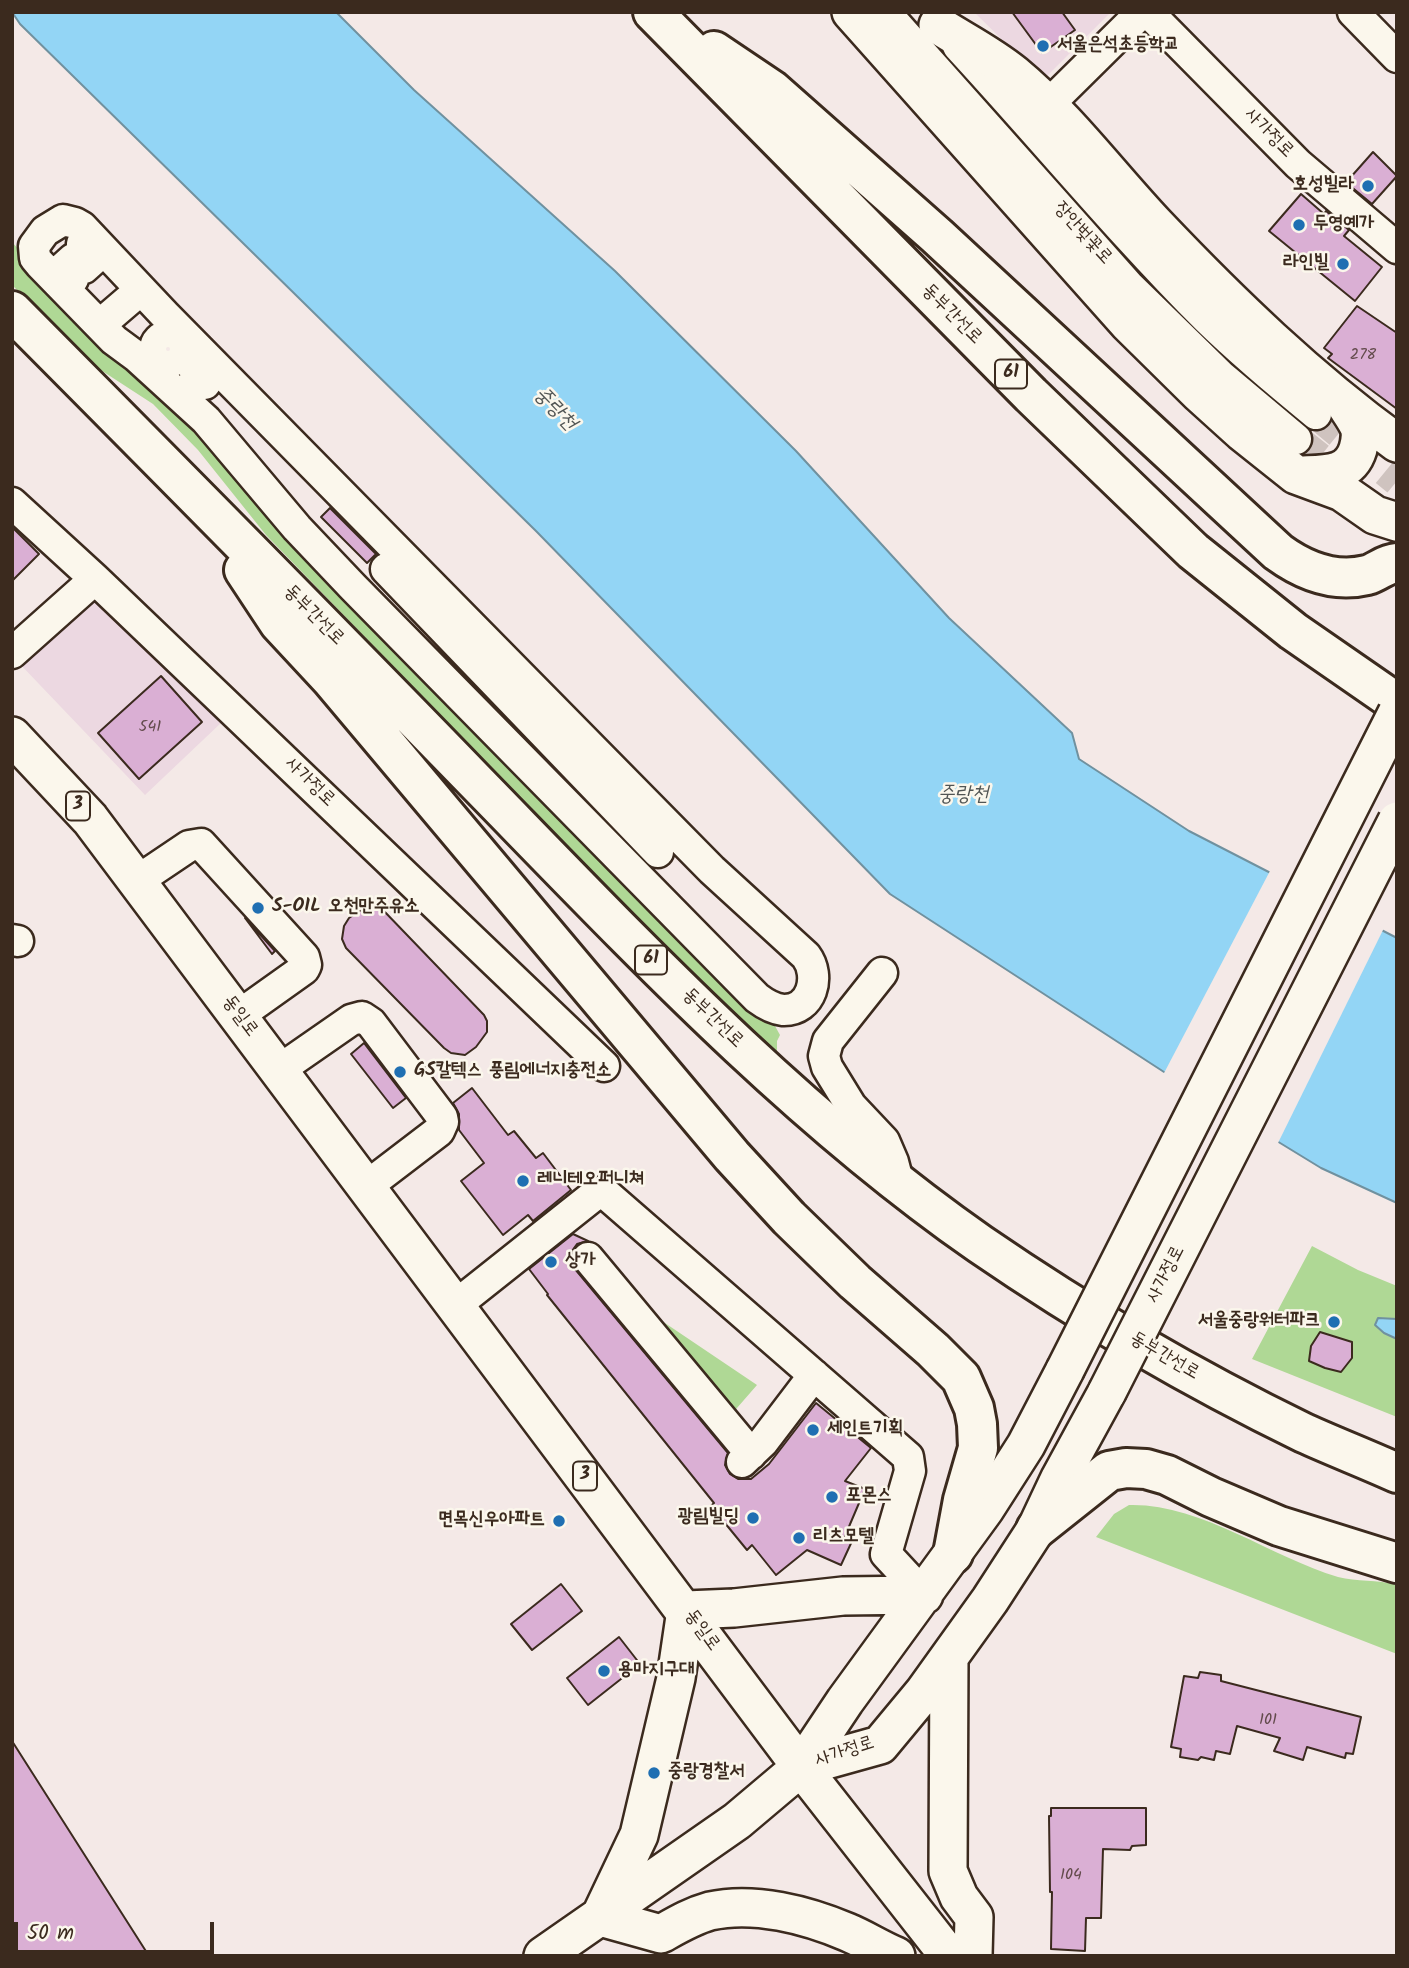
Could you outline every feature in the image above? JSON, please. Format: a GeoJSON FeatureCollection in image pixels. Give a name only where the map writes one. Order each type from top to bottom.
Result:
{"type":"FeatureCollection","features":[{"type":"Feature","properties":{"kind":"highway"},"geometry":{"type":"LineString","coordinates":[[656,12],[772,90],[937,236],[1278,552],[1296,565],[1314,573],[1333,576],[1366,575],[1386,564],[1397,563]]}},
{"type":"Feature","properties":{"kind":"highway","name":"동부간선로"},"geometry":{"type":"LineString","coordinates":[[656,12],[993,356],[1194,551],[1293,631],[1397,703]]}},
{"type":"Feature","properties":{"kind":"highway","name":"동부간선로"},"geometry":{"type":"LineString","coordinates":[[12,311],[692,1001],[769,1073],[898,1181],[977,1242],[1041,1284],[1184,1370],[1305,1433],[1397,1473]]}},
{"type":"Feature","properties":{"kind":"highway"},"geometry":{"type":"LineString","coordinates":[[195,496],[279,623],[331,679],[732,1156],[846,1273],[961,1378],[975,1416],[978,1448],[963,1500],[953,1554]]}},
{"type":"Feature","properties":{"kind":"highway"},"geometry":{"type":"LineString","coordinates":[[1036,1529],[1109,1471],[1146,1469],[1167,1475],[1279,1526],[1397,1563]]}},
{"type":"Feature","properties":{"kind":"main road"},"geometry":{"type":"LineString","coordinates":[[851,12],[1128,323],[1241,432],[1296,457],[1325,474],[1345,470],[1355,458],[1360,445],[1360,430],[1332,410],[1251,321],[1156,225],[1048,104],[1012,72],[932,18]]}},
{"type":"Feature","properties":{"kind":"main road"},"geometry":{"type":"LineString","coordinates":[[1332,410],[1397,443]]}},
{"type":"Feature","properties":{"kind":"main road"},"geometry":{"type":"LineString","coordinates":[[1296,457],[1375,515],[1397,522]]}},
{"type":"Feature","properties":{"kind":"main road","name":"사가정로"},"geometry":{"type":"LineString","coordinates":[[543,1956],[737,1821],[802,1767],[845,1701],[953,1554],[1026,1446],[1397,713]]}},
{"type":"Feature","properties":{"kind":"main road","name":"동일로"},"geometry":{"type":"LineString","coordinates":[[12,736],[90,819],[802,1767],[948,1956]]}},
{"type":"Feature","properties":{"kind":"main road","name":"사가정로"},"geometry":{"type":"LineString","coordinates":[[802,1767],[880,1745],[949,1658],[1036,1529],[1397,821]]}},
{"type":"Feature","properties":{"kind":"main road"},"geometry":{"type":"LineString","coordinates":[[896,1956],[846,1931],[786,1913],[734,1909],[711,1911],[687,1919],[662,1934],[600,1917],[639,1835],[676,1678],[686,1610],[734,1608],[843,1596],[924,1595]]}},
{"type":"Feature","properties":{"kind":"main road"},"geometry":{"type":"LineString","coordinates":[[949,1658],[948,1871],[959,1897],[974,1917],[973,1956]]}},
{"type":"Feature","properties":{"kind":"street","name":"장안벚꽃로"},"geometry":{"type":"LineString","coordinates":[[885,12],[1129,286],[1222,376],[1296,457]]}},
{"type":"Feature","properties":{"kind":"street"},"geometry":{"type":"LineString","coordinates":[[1048,104],[1142,12]]}},
{"type":"Feature","properties":{"kind":"street","name":"사가정로"},"geometry":{"type":"LineString","coordinates":[[1148,12],[1298,164],[1397,248]]}},
{"type":"Feature","properties":{"kind":"street"},"geometry":{"type":"LineString","coordinates":[[1353,12],[1397,57]]}},
{"type":"Feature","properties":{"kind":"street","name":"장안벚꽃로"},"geometry":{"type":"LineString","coordinates":[[932,18],[1167,277],[1262,370],[1332,410]]}},
{"type":"Feature","properties":{"kind":"street"},"geometry":{"type":"LineString","coordinates":[[64,220],[82,227],[165,315],[712,870],[806,956],[815,973],[810,993],[797,1006],[780,1010],[757,998],[586,816],[422,647],[297,528],[206,420],[114,340],[40,264],[35,258],[34,246],[45,231],[64,220]]}},
{"type":"Feature","properties":{"kind":"street"},"geometry":{"type":"LineString","coordinates":[[73,279],[63,268],[64,265],[74,259],[84,268],[94,259],[82,244]]}},
{"type":"Feature","properties":{"kind":"street"},"geometry":{"type":"LineString","coordinates":[[103,270],[120,308],[152,324]]}},
{"type":"Feature","properties":{"kind":"street"},"geometry":{"type":"LineString","coordinates":[[197,379],[221,417],[236,406],[248,417]]}},
{"type":"Feature","properties":{"kind":"street","name":"사가정로"},"geometry":{"type":"LineString","coordinates":[[12,503],[95,579],[604,1066]]}},
{"type":"Feature","properties":{"kind":"street"},"geometry":{"type":"LineString","coordinates":[[422,647],[379,576],[651,859],[586,816]]}},
{"type":"Feature","properties":{"kind":"street"},"geometry":{"type":"LineString","coordinates":[[12,653],[95,579]]}},
{"type":"Feature","properties":{"kind":"street"},"geometry":{"type":"LineString","coordinates":[[137,881],[189,846],[201,844],[304,957],[304,969],[238,1016]]}},
{"type":"Feature","properties":{"kind":"street"},"geometry":{"type":"LineString","coordinates":[[882,973],[828,1041],[824,1056],[827,1067],[851,1105],[884,1141],[898,1181]]}},
{"type":"Feature","properties":{"kind":"street"},"geometry":{"type":"LineString","coordinates":[[279,1070],[351,1020],[362,1017],[370,1023],[442,1117],[439,1131],[367,1186]]}},
{"type":"Feature","properties":{"kind":"street"},"geometry":{"type":"LineString","coordinates":[[456,1305],[597,1193],[607,1195],[908,1457],[910,1471],[886,1554],[924,1595]]}},
{"type":"Feature","properties":{"kind":"street"},"geometry":{"type":"LineString","coordinates":[[588,1258],[746,1458],[763,1443],[814,1374]]}},
{"type":"Feature","properties":{"kind":"shaded area","name":"서울은석초등학교"},"geometry":{"type":"Polygon","coordinates":[[[974,12],[1111,12],[1043,80],[974,12]]]}},
{"type":"Feature","properties":{"kind":"shaded area"},"geometry":{"type":"Polygon","coordinates":[[[96,588],[222,722],[145,795],[18,662],[96,588]]]}},
{"type":"Feature","properties":{"kind":"green space"},"geometry":{"type":"Polygon","coordinates":[[[12,242],[103,345],[198,430],[694,948],[775,1026],[780,1035],[777,1053],[581,860],[266,535],[198,450],[153,404],[93,365],[12,285],[12,242]]]}},
{"type":"Feature","properties":{"kind":"green space","name":"서울중랑워터파크"},"geometry":{"type":"Polygon","coordinates":[[[1312,1246],[1358,1270],[1397,1286],[1397,1417],[1252,1359],[1312,1246]]]}},
{"type":"Feature","properties":{"kind":"green space"},"geometry":{"type":"Polygon","coordinates":[[[659,1319],[757,1385],[730,1416],[651,1325],[659,1319]]]}},
{"type":"Feature","properties":{"kind":"green space"},"geometry":{"type":"Polygon","coordinates":[[[1129,1505],[1156,1507],[1209,1522],[1338,1577],[1397,1585],[1397,1654],[1096,1537],[1114,1514],[1129,1505]]]}},
{"type":"Feature","properties":{"kind":"water","name":"중랑천"},"geometry":{"type":"Polygon","coordinates":[[[12,12],[336,12],[414,90],[615,271],[796,451],[949,618],[1072,733],[1079,759],[1189,831],[1397,938],[1397,1203],[1321,1168],[1164,1072],[890,894],[536,531],[20,24],[12,12]]]}},
{"type":"Feature","properties":{"kind":"water"},"geometry":{"type":"Polygon","coordinates":[[[1378,1318],[1397,1319],[1397,1339],[1375,1325],[1378,1318]]]}},
{"type":"Feature","properties":{"kind":"pier"},"geometry":{"type":"Polygon","coordinates":[[[1271,869],[1384,928],[1277,1145],[1163,1075],[1271,869]]]}},
{"type":"Feature","properties":{"kind":"building"},"geometry":{"type":"Polygon","coordinates":[[[1012,12],[1062,12],[1075,30],[1042,53],[1012,12]]]}},
{"type":"Feature","properties":{"kind":"building","name":"호성빌라"},"geometry":{"type":"Polygon","coordinates":[[[1373,152],[1397,176],[1372,204],[1349,185],[1353,180],[1350,178],[1373,152]]]}},
{"type":"Feature","properties":{"kind":"building"},"geometry":{"type":"Polygon","coordinates":[[[1301,194],[1324,214],[1326,211],[1349,230],[1344,236],[1382,267],[1355,301],[1269,231],[1301,194]]]}},
{"type":"Feature","properties":{"kind":"building"},"geometry":{"type":"Polygon","coordinates":[[[1357,306],[1397,333],[1397,409],[1328,358],[1332,354],[1324,348],[1357,306]]]}},
{"type":"Feature","properties":{"kind":"building"},"geometry":{"type":"Polygon","coordinates":[[[330,508],[376,554],[367,563],[321,517],[330,508]]]}},
{"type":"Feature","properties":{"kind":"building"},"geometry":{"type":"Polygon","coordinates":[[[12,527],[39,554],[12,581],[12,527]]]}},
{"type":"Feature","properties":{"kind":"building"},"geometry":{"type":"Polygon","coordinates":[[[161,676],[202,722],[139,779],[98,733],[161,676]]]}},
{"type":"Feature","properties":{"kind":"building"},"geometry":{"type":"Polygon","coordinates":[[[373,907],[383,910],[484,1015],[487,1032],[476,1047],[465,1055],[451,1053],[444,1048],[346,948],[342,939],[344,926],[349,918],[359,911],[373,907]]]}},
{"type":"Feature","properties":{"kind":"building"},"geometry":{"type":"Polygon","coordinates":[[[245,918],[275,951],[272,954],[245,918]]]}},
{"type":"Feature","properties":{"kind":"building"},"geometry":{"type":"Polygon","coordinates":[[[364,1043],[406,1098],[393,1108],[351,1054],[364,1043]]]}},
{"type":"Feature","properties":{"kind":"building"},"geometry":{"type":"Polygon","coordinates":[[[472,1088],[508,1135],[514,1131],[536,1158],[543,1153],[571,1190],[533,1221],[528,1215],[503,1235],[461,1181],[484,1163],[459,1130],[459,1114],[453,1103],[472,1088]]]}},
{"type":"Feature","properties":{"kind":"building"},"geometry":{"type":"Polygon","coordinates":[[[573,1234],[588,1241],[577,1244],[572,1251],[571,1260],[575,1269],[728,1453],[725,1465],[730,1474],[738,1479],[751,1479],[769,1464],[816,1403],[871,1448],[845,1481],[865,1489],[845,1536],[853,1539],[841,1565],[807,1550],[776,1575],[752,1545],[747,1550],[711,1506],[714,1503],[529,1269],[573,1234]]]}},
{"type":"Feature","properties":{"kind":"building"},"geometry":{"type":"Polygon","coordinates":[[[1320,1332],[1352,1342],[1352,1358],[1341,1372],[1309,1361],[1311,1346],[1320,1332]]]}},
{"type":"Feature","properties":{"kind":"building"},"geometry":{"type":"Polygon","coordinates":[[[561,1584],[582,1611],[532,1650],[511,1624],[561,1584]]]}},
{"type":"Feature","properties":{"kind":"building","name":"용마지구대"},"geometry":{"type":"Polygon","coordinates":[[[619,1637],[640,1664],[588,1705],[567,1678],[619,1637]]]}},
{"type":"Feature","properties":{"kind":"building"},"geometry":{"type":"Polygon","coordinates":[[[1200,1672],[1221,1675],[1221,1681],[1361,1717],[1353,1754],[1346,1753],[1345,1758],[1307,1747],[1303,1760],[1274,1751],[1280,1738],[1237,1726],[1230,1754],[1216,1751],[1214,1760],[1180,1757],[1181,1749],[1171,1747],[1184,1676],[1198,1678],[1200,1672]]]}},
{"type":"Feature","properties":{"kind":"building"},"geometry":{"type":"Polygon","coordinates":[[[12,1741],[149,1956],[12,1956],[12,1741]]]}},
{"type":"Feature","properties":{"kind":"building"},"geometry":{"type":"Polygon","coordinates":[[[1051,1808],[1146,1808],[1146,1845],[1132,1846],[1130,1850],[1103,1849],[1101,1918],[1086,1918],[1085,1951],[1051,1949],[1051,1808]]]}},
{"type":"Feature","properties":{"kind":"tunnel"},"geometry":{"type":"LineString","coordinates":[[1316,414],[1397,481]]}},
{"type":"Feature","properties":{"kind":"tunnel"},"geometry":{"type":"LineString","coordinates":[[1296,439],[1348,480]]}},
{"type":"Feature","properties":{"kind":"place","name":"서울은석초등학교"},"geometry":{"type":"Point","coordinates":[1043,46]}},
{"type":"Feature","properties":{"kind":"place","name":"호성빌라"},"geometry":{"type":"Point","coordinates":[1368,186]}},
{"type":"Feature","properties":{"kind":"place","name":"두영예가"},"geometry":{"type":"Point","coordinates":[1299,225]}},
{"type":"Feature","properties":{"kind":"place","name":"라인빌"},"geometry":{"type":"Point","coordinates":[1343,264]}},
{"type":"Feature","properties":{"kind":"place","name":"S-OIL 오천만주유소"},"geometry":{"type":"Point","coordinates":[258,908]}},
{"type":"Feature","properties":{"kind":"place","name":"GS칼텍스 풍림에너지충전소"},"geometry":{"type":"Point","coordinates":[400,1072]}},
{"type":"Feature","properties":{"kind":"place","name":"레니테오퍼니쳐"},"geometry":{"type":"Point","coordinates":[523,1181]}},
{"type":"Feature","properties":{"kind":"place","name":"상가"},"geometry":{"type":"Point","coordinates":[551,1262]}},
{"type":"Feature","properties":{"kind":"place","name":"서울중랑워터파크"},"geometry":{"type":"Point","coordinates":[1334,1322]}},
{"type":"Feature","properties":{"kind":"place","name":"세인트기획"},"geometry":{"type":"Point","coordinates":[813,1430]}},
{"type":"Feature","properties":{"kind":"place","name":"포몬스"},"geometry":{"type":"Point","coordinates":[832,1497]}},
{"type":"Feature","properties":{"kind":"place","name":"광림빌딩"},"geometry":{"type":"Point","coordinates":[753,1518]}},
{"type":"Feature","properties":{"kind":"place","name":"면목신우아파트"},"geometry":{"type":"Point","coordinates":[559,1521]}},
{"type":"Feature","properties":{"kind":"place","name":"리츠모텔"},"geometry":{"type":"Point","coordinates":[799,1538]}},
{"type":"Feature","properties":{"kind":"place","name":"용마지구대"},"geometry":{"type":"Point","coordinates":[604,1671]}},
{"type":"Feature","properties":{"kind":"place","name":"중랑경찰서"},"geometry":{"type":"Point","coordinates":[654,1773]}}]}
